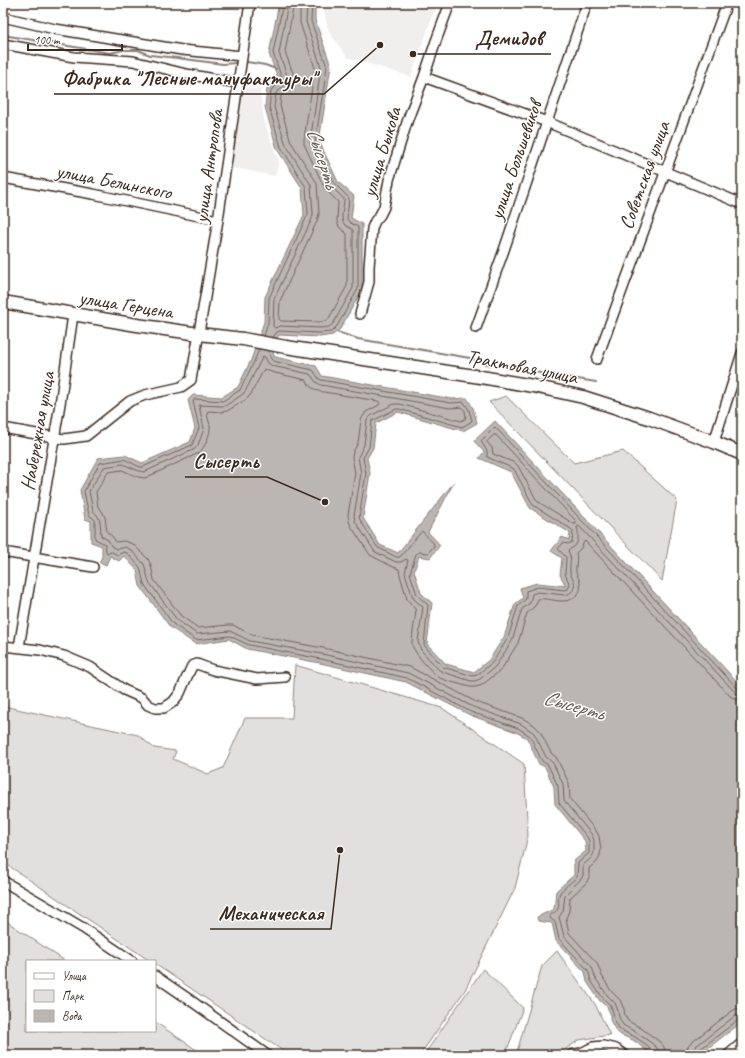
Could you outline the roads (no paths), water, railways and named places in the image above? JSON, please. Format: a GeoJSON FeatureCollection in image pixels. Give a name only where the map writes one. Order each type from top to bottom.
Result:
{"type":"FeatureCollection","features":[{"type":"Feature","properties":{"kind":"main road","name":"улица Герцена"},"geometry":{"type":"LineString","coordinates":[[3,302],[73,315],[243,339]]}},
{"type":"Feature","properties":{"kind":"main road","name":"Трактовая улица"},"geometry":{"type":"LineString","coordinates":[[243,339],[487,378],[583,397],[649,418],[742,454]]}},
{"type":"Feature","properties":{"kind":"street","name":"улица Антропова"},"geometry":{"type":"LineString","coordinates":[[55,438],[64,439],[86,436],[130,401],[145,395],[181,387],[191,380],[218,220],[250,3]]}},
{"type":"Feature","properties":{"kind":"street","name":"улица Быкова"},"geometry":{"type":"LineString","coordinates":[[360,314],[369,282],[372,228],[384,207],[389,180],[408,119],[450,3]]}},
{"type":"Feature","properties":{"kind":"street","name":"улица Большевиков"},"geometry":{"type":"LineString","coordinates":[[476,328],[504,250],[587,3]]}},
{"type":"Feature","properties":{"kind":"street","name":"Советская улица"},"geometry":{"type":"LineString","coordinates":[[597,359],[727,3]]}},
{"type":"Feature","properties":{"kind":"street"},"geometry":{"type":"LineString","coordinates":[[3,17],[55,29],[182,50],[242,56]]}},
{"type":"Feature","properties":{"kind":"street"},"geometry":{"type":"LineString","coordinates":[[3,44],[74,57],[132,61],[186,74],[238,83]]}},
{"type":"Feature","properties":{"kind":"street"},"geometry":{"type":"LineString","coordinates":[[424,77],[547,122],[742,204]]}},
{"type":"Feature","properties":{"kind":"street","name":"улица Белинского"},"geometry":{"type":"LineString","coordinates":[[3,178],[93,194],[218,220]]}},
{"type":"Feature","properties":{"kind":"street","name":"Набережная улица"},"geometry":{"type":"LineString","coordinates":[[19,647],[55,438],[73,315]]}},
{"type":"Feature","properties":{"kind":"street"},"geometry":{"type":"LineString","coordinates":[[714,442],[742,354]]}},
{"type":"Feature","properties":{"kind":"street"},"geometry":{"type":"LineString","coordinates":[[3,428],[55,438]]}},
{"type":"Feature","properties":{"kind":"street"},"geometry":{"type":"LineString","coordinates":[[3,552],[94,567]]}},
{"type":"Feature","properties":{"kind":"street"},"geometry":{"type":"LineString","coordinates":[[3,646],[40,650],[64,656],[90,667],[124,690],[142,698],[148,705],[155,708],[164,708],[173,702],[180,693],[192,666],[197,664],[214,670],[257,679],[285,677]]}},
{"type":"Feature","properties":{"kind":"street"},"geometry":{"type":"LineString","coordinates":[[3,880],[83,928],[131,960]]}},
{"type":"Feature","properties":{"kind":"street"},"geometry":{"type":"LineString","coordinates":[[156,977],[267,1055]]}},
{"type":"Feature","properties":{"kind":"street"},"geometry":{"type":"LineString","coordinates":[[728,1055],[742,1043]]}},
{"type":"Feature","properties":{"kind":"street"},"geometry":{"type":"LineString","coordinates":[[571,1055],[581,1053],[593,1047],[603,1046],[616,1049],[624,1055]]}},
{"type":"Feature","properties":{"kind":"water"},"geometry":{"type":"Polygon","coordinates":[[[279,3],[315,3],[315,20],[331,66],[319,141],[338,182],[354,196],[351,218],[362,224],[362,290],[340,329],[333,335],[320,337],[279,335],[271,348],[275,357],[316,366],[322,376],[452,399],[467,398],[473,408],[477,423],[463,431],[398,412],[376,423],[373,448],[367,458],[370,473],[363,518],[380,545],[398,553],[454,482],[428,532],[440,545],[430,558],[419,556],[414,571],[421,593],[432,603],[427,644],[446,664],[474,672],[489,660],[504,637],[515,604],[523,598],[520,588],[537,583],[566,586],[560,575],[562,558],[551,551],[562,537],[569,540],[570,533],[530,508],[511,472],[479,458],[484,452],[474,441],[495,421],[742,687],[742,1022],[699,1055],[652,1055],[633,1040],[616,1031],[610,1020],[610,1013],[607,1007],[600,1001],[587,982],[585,972],[556,941],[552,923],[538,921],[537,917],[554,909],[556,891],[574,875],[574,861],[586,851],[585,841],[555,804],[554,787],[545,767],[539,764],[527,738],[516,732],[470,715],[406,682],[247,649],[229,639],[195,644],[170,627],[140,586],[137,570],[124,556],[119,561],[110,556],[106,565],[99,562],[102,557],[102,546],[91,542],[91,521],[85,519],[80,490],[98,458],[125,455],[142,463],[190,442],[195,428],[188,400],[193,395],[222,397],[238,387],[251,360],[264,322],[265,297],[304,215],[302,188],[277,149],[265,107],[267,88],[278,78],[269,54],[279,3]]]}},
{"type":"Feature","properties":{"kind":"waterway"},"geometry":{"type":"LineString","coordinates":[[3,35],[110,53],[123,50],[138,50],[150,55],[223,64],[236,63]]}},
{"type":"Feature","properties":{"kind":"waterway"},"geometry":{"type":"LineString","coordinates":[[247,62],[265,65],[276,69]]}},
{"type":"Feature","properties":{"kind":"waterway"},"geometry":{"type":"LineString","coordinates":[[337,332],[358,339],[470,358],[486,364],[596,382]]}},
{"type":"Feature","properties":{"kind":"place","name":"Фабрика \"Лесные мануфактуры\""},"geometry":{"type":"Point","coordinates":[380,45]}},
{"type":"Feature","properties":{"kind":"place","name":"Демидов"},"geometry":{"type":"Point","coordinates":[413,54]}},
{"type":"Feature","properties":{"kind":"place","name":"Сысерть"},"geometry":{"type":"Point","coordinates":[325,502]}},
{"type":"Feature","properties":{"kind":"place","name":"Механическая"},"geometry":{"type":"Point","coordinates":[340,850]}}]}
